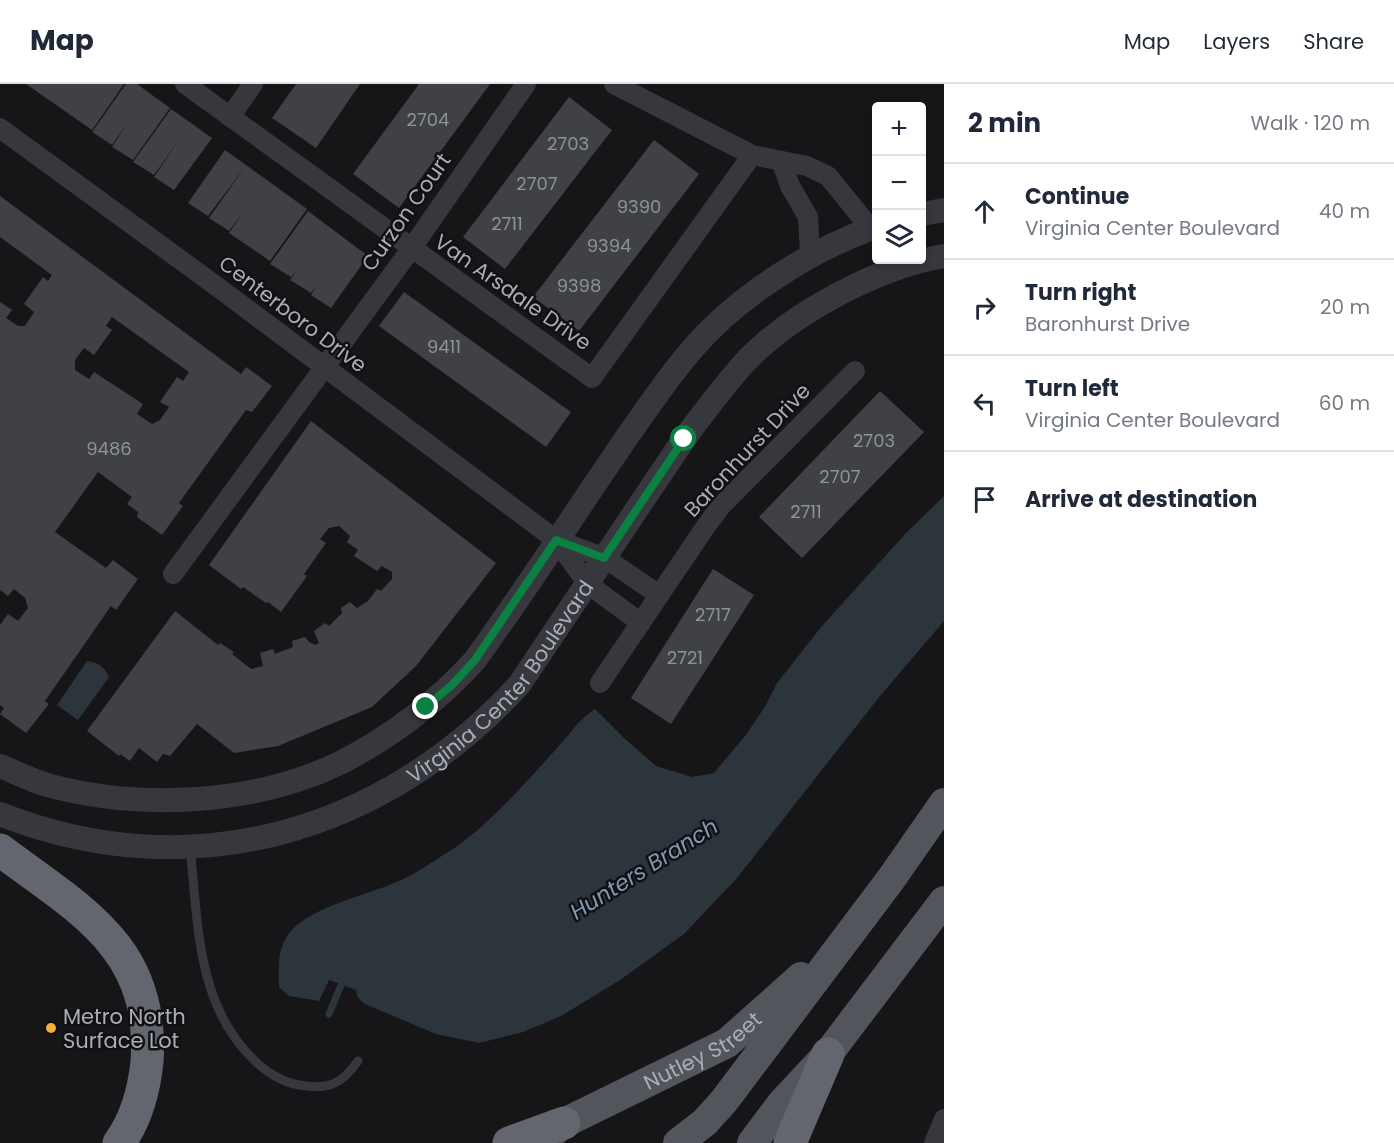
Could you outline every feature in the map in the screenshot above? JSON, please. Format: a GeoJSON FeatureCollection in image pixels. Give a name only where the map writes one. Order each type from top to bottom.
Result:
{"type":"FeatureCollection","features":[{"type":"Feature","properties":{"kind":"highway"},"geometry":{"type":"LineString","coordinates":[[0,850],[89,915],[112,941],[131,968],[141,993],[147,1022],[147,1061],[145,1083],[136,1112],[119,1143]]}},
{"type":"Feature","properties":{"kind":"highway"},"geometry":{"type":"LineString","coordinates":[[790,1143],[828,1054]]}},
{"type":"Feature","properties":{"kind":"highway"},"geometry":{"type":"LineString","coordinates":[[509,1143],[564,1123]]}},
{"type":"Feature","properties":{"kind":"main road","name":"Nutley Street"},"geometry":{"type":"LineString","coordinates":[[678,1143],[705,1122],[724,1101],[891,879],[944,803]]}},
{"type":"Feature","properties":{"kind":"main road"},"geometry":{"type":"LineString","coordinates":[[752,1143],[782,1103],[828,1054],[944,901]]}},
{"type":"Feature","properties":{"kind":"main road","name":"Nutley Street"},"geometry":{"type":"LineString","coordinates":[[539,1143],[564,1123],[727,1043],[848,936]]}},
{"type":"Feature","properties":{"kind":"street","name":"Van Arsdale Drive"},"geometry":{"type":"LineString","coordinates":[[185,84],[592,378],[752,155]]}},
{"type":"Feature","properties":{"kind":"street"},"geometry":{"type":"LineString","coordinates":[[230,117],[253,84]]}},
{"type":"Feature","properties":{"kind":"street","name":"Curzon Court"},"geometry":{"type":"LineString","coordinates":[[173,574],[411,249],[526,84]]}},
{"type":"Feature","properties":{"kind":"street"},"geometry":{"type":"LineString","coordinates":[[614,84],[752,155],[782,163],[807,166],[828,176],[872,226]]}},
{"type":"Feature","properties":{"kind":"street","name":"Centerboro Drive"},"geometry":{"type":"LineString","coordinates":[[0,129],[223,291],[556,540]]}},
{"type":"Feature","properties":{"kind":"street"},"geometry":{"type":"LineString","coordinates":[[782,163],[790,186],[808,217],[810,255]]}},
{"type":"Feature","properties":{"kind":"street"},"geometry":{"type":"LineString","coordinates":[[926,213],[944,210]]}},
{"type":"Feature","properties":{"kind":"street","name":"Virginia Center Boulevard"},"geometry":{"type":"LineString","coordinates":[[0,766],[45,784],[89,794],[174,800],[228,796],[293,782],[340,763],[403,725],[453,684],[475,660],[556,540],[675,370],[696,344],[723,318],[810,255],[872,229]]}},
{"type":"Feature","properties":{"kind":"street","name":"Virginia Center Boulevard"},"geometry":{"type":"LineString","coordinates":[[0,814],[30,826],[94,842],[148,848],[190,847],[261,838],[311,824],[365,802],[405,780],[462,740],[519,685],[684,439],[748,359],[772,337],[834,297],[912,263],[944,255]]}},
{"type":"Feature","properties":{"kind":"street","name":"Baronhurst Drive"},"geometry":{"type":"LineString","coordinates":[[600,683],[721,506],[855,371]]}},
{"type":"Feature","properties":{"kind":"street"},"geometry":{"type":"LineString","coordinates":[[556,540],[604,558],[659,595]]}},
{"type":"Feature","properties":{"kind":"street"},"geometry":{"type":"LineString","coordinates":[[556,540],[588,584],[641,623]]}},
{"type":"Feature","properties":{"kind":"street"},"geometry":{"type":"LineString","coordinates":[[934,1143],[944,1119]]}},
{"type":"Feature","properties":{"kind":"lane"},"geometry":{"type":"LineString","coordinates":[[190,847],[204,966],[212,996],[221,1017],[245,1052],[258,1064],[282,1079],[316,1087],[332,1085],[341,1080],[358,1061]]}},
{"type":"Feature","properties":{"kind":"water"},"geometry":{"type":"Polygon","coordinates":[[[944,496],[944,621],[880,696],[737,878],[684,934],[620,980],[561,1016],[523,1032],[479,1043],[436,1034],[365,1004],[358,998],[356,990],[329,980],[319,1001],[289,996],[279,987],[281,949],[294,928],[319,911],[407,877],[460,844],[505,805],[580,722],[595,709],[656,766],[692,777],[714,773],[745,736],[766,705],[777,683],[822,626],[907,532],[944,496]]]}},
{"type":"Feature","properties":{"kind":"water"},"geometry":{"type":"Polygon","coordinates":[[[87,661],[101,666],[109,677],[78,720],[57,705],[87,661]]]}},
{"type":"Feature","properties":{"kind":"building"},"geometry":{"type":"Polygon","coordinates":[[[26,84],[124,84],[92,130],[26,84]]]}},
{"type":"Feature","properties":{"kind":"building"},"geometry":{"type":"Polygon","coordinates":[[[126,84],[137,84],[170,108],[133,160],[112,147],[128,122],[112,145],[92,132],[126,84]]]}},
{"type":"Feature","properties":{"kind":"building"},"geometry":{"type":"Polygon","coordinates":[[[296,84],[360,84],[316,148],[272,118],[296,84]]]}},
{"type":"Feature","properties":{"kind":"building"},"geometry":{"type":"Polygon","coordinates":[[[419,84],[490,84],[399,208],[353,174],[419,84]]]}},
{"type":"Feature","properties":{"kind":"building"},"geometry":{"type":"Polygon","coordinates":[[[569,97],[612,130],[505,269],[463,237],[569,97]]]}},
{"type":"Feature","properties":{"kind":"building"},"geometry":{"type":"Polygon","coordinates":[[[171,109],[212,138],[174,190],[154,177],[179,140],[154,175],[133,162],[171,109]]]}},
{"type":"Feature","properties":{"kind":"building"},"geometry":{"type":"Polygon","coordinates":[[[654,140],[699,174],[579,331],[533,297],[654,140]]]}},
{"type":"Feature","properties":{"kind":"building"},"geometry":{"type":"Polygon","coordinates":[[[225,150],[307,209],[270,261],[229,233],[243,212],[229,231],[209,218],[245,167],[208,216],[188,203],[225,150]]]}},
{"type":"Feature","properties":{"kind":"building"},"geometry":{"type":"Polygon","coordinates":[[[0,196],[241,374],[246,367],[272,386],[252,412],[246,410],[179,503],[183,506],[162,535],[137,517],[138,512],[127,504],[132,497],[98,472],[55,532],[106,568],[113,560],[138,579],[116,610],[111,606],[45,701],[49,704],[26,733],[0,714],[4,708],[0,705],[0,625],[8,614],[18,621],[28,608],[25,598],[14,589],[8,596],[0,590],[0,302],[12,310],[6,318],[18,326],[25,326],[34,312],[24,304],[43,277],[48,281],[52,275],[0,237],[0,196]],[[112,317],[106,326],[112,330],[94,355],[84,348],[75,360],[75,370],[89,379],[94,372],[143,404],[137,414],[152,424],[160,420],[169,407],[160,402],[177,377],[183,381],[189,372],[112,317]]]}},
{"type":"Feature","properties":{"kind":"building"},"geometry":{"type":"Polygon","coordinates":[[[308,211],[368,256],[331,308],[311,295],[317,285],[311,293],[290,280],[297,270],[291,277],[270,264],[308,211]]]}},
{"type":"Feature","properties":{"kind":"building"},"geometry":{"type":"Polygon","coordinates":[[[404,292],[571,412],[546,447],[379,326],[404,292]]]}},
{"type":"Feature","properties":{"kind":"building"},"geometry":{"type":"Polygon","coordinates":[[[880,391],[924,432],[802,558],[759,517],[880,391]]]}},
{"type":"Feature","properties":{"kind":"building"},"geometry":{"type":"Polygon","coordinates":[[[311,421],[496,563],[416,666],[372,707],[278,746],[234,753],[197,724],[170,756],[163,754],[157,762],[139,748],[130,761],[120,754],[119,756],[87,731],[175,611],[218,645],[220,643],[234,652],[232,654],[251,669],[263,666],[260,653],[273,649],[275,654],[293,647],[292,641],[305,637],[315,645],[319,643],[314,631],[325,623],[329,626],[342,613],[341,608],[350,602],[357,608],[368,601],[377,589],[381,591],[392,579],[392,572],[382,566],[377,571],[354,556],[358,550],[347,542],[350,536],[339,526],[329,528],[320,539],[326,543],[304,574],[307,576],[281,612],[243,587],[241,589],[209,565],[311,421]]]}},
{"type":"Feature","properties":{"kind":"building"},"geometry":{"type":"Polygon","coordinates":[[[713,569],[754,595],[671,724],[631,698],[713,569]]]}},
{"type":"Feature","properties":{"kind":"waterway","name":"Hunters Branch"},"geometry":{"type":"LineString","coordinates":[[329,1014],[344,978]]}},
{"type":"Feature","properties":{"kind":"place","name":"Metro North Surface Lot"},"geometry":{"type":"Point","coordinates":[51,1028]}},
{"type":"Feature","properties":{"kind":"route"},"geometry":{"type":"LineString","coordinates":[[426,707],[453,684],[475,660],[556,540],[604,558],[684,439]]}}]}
